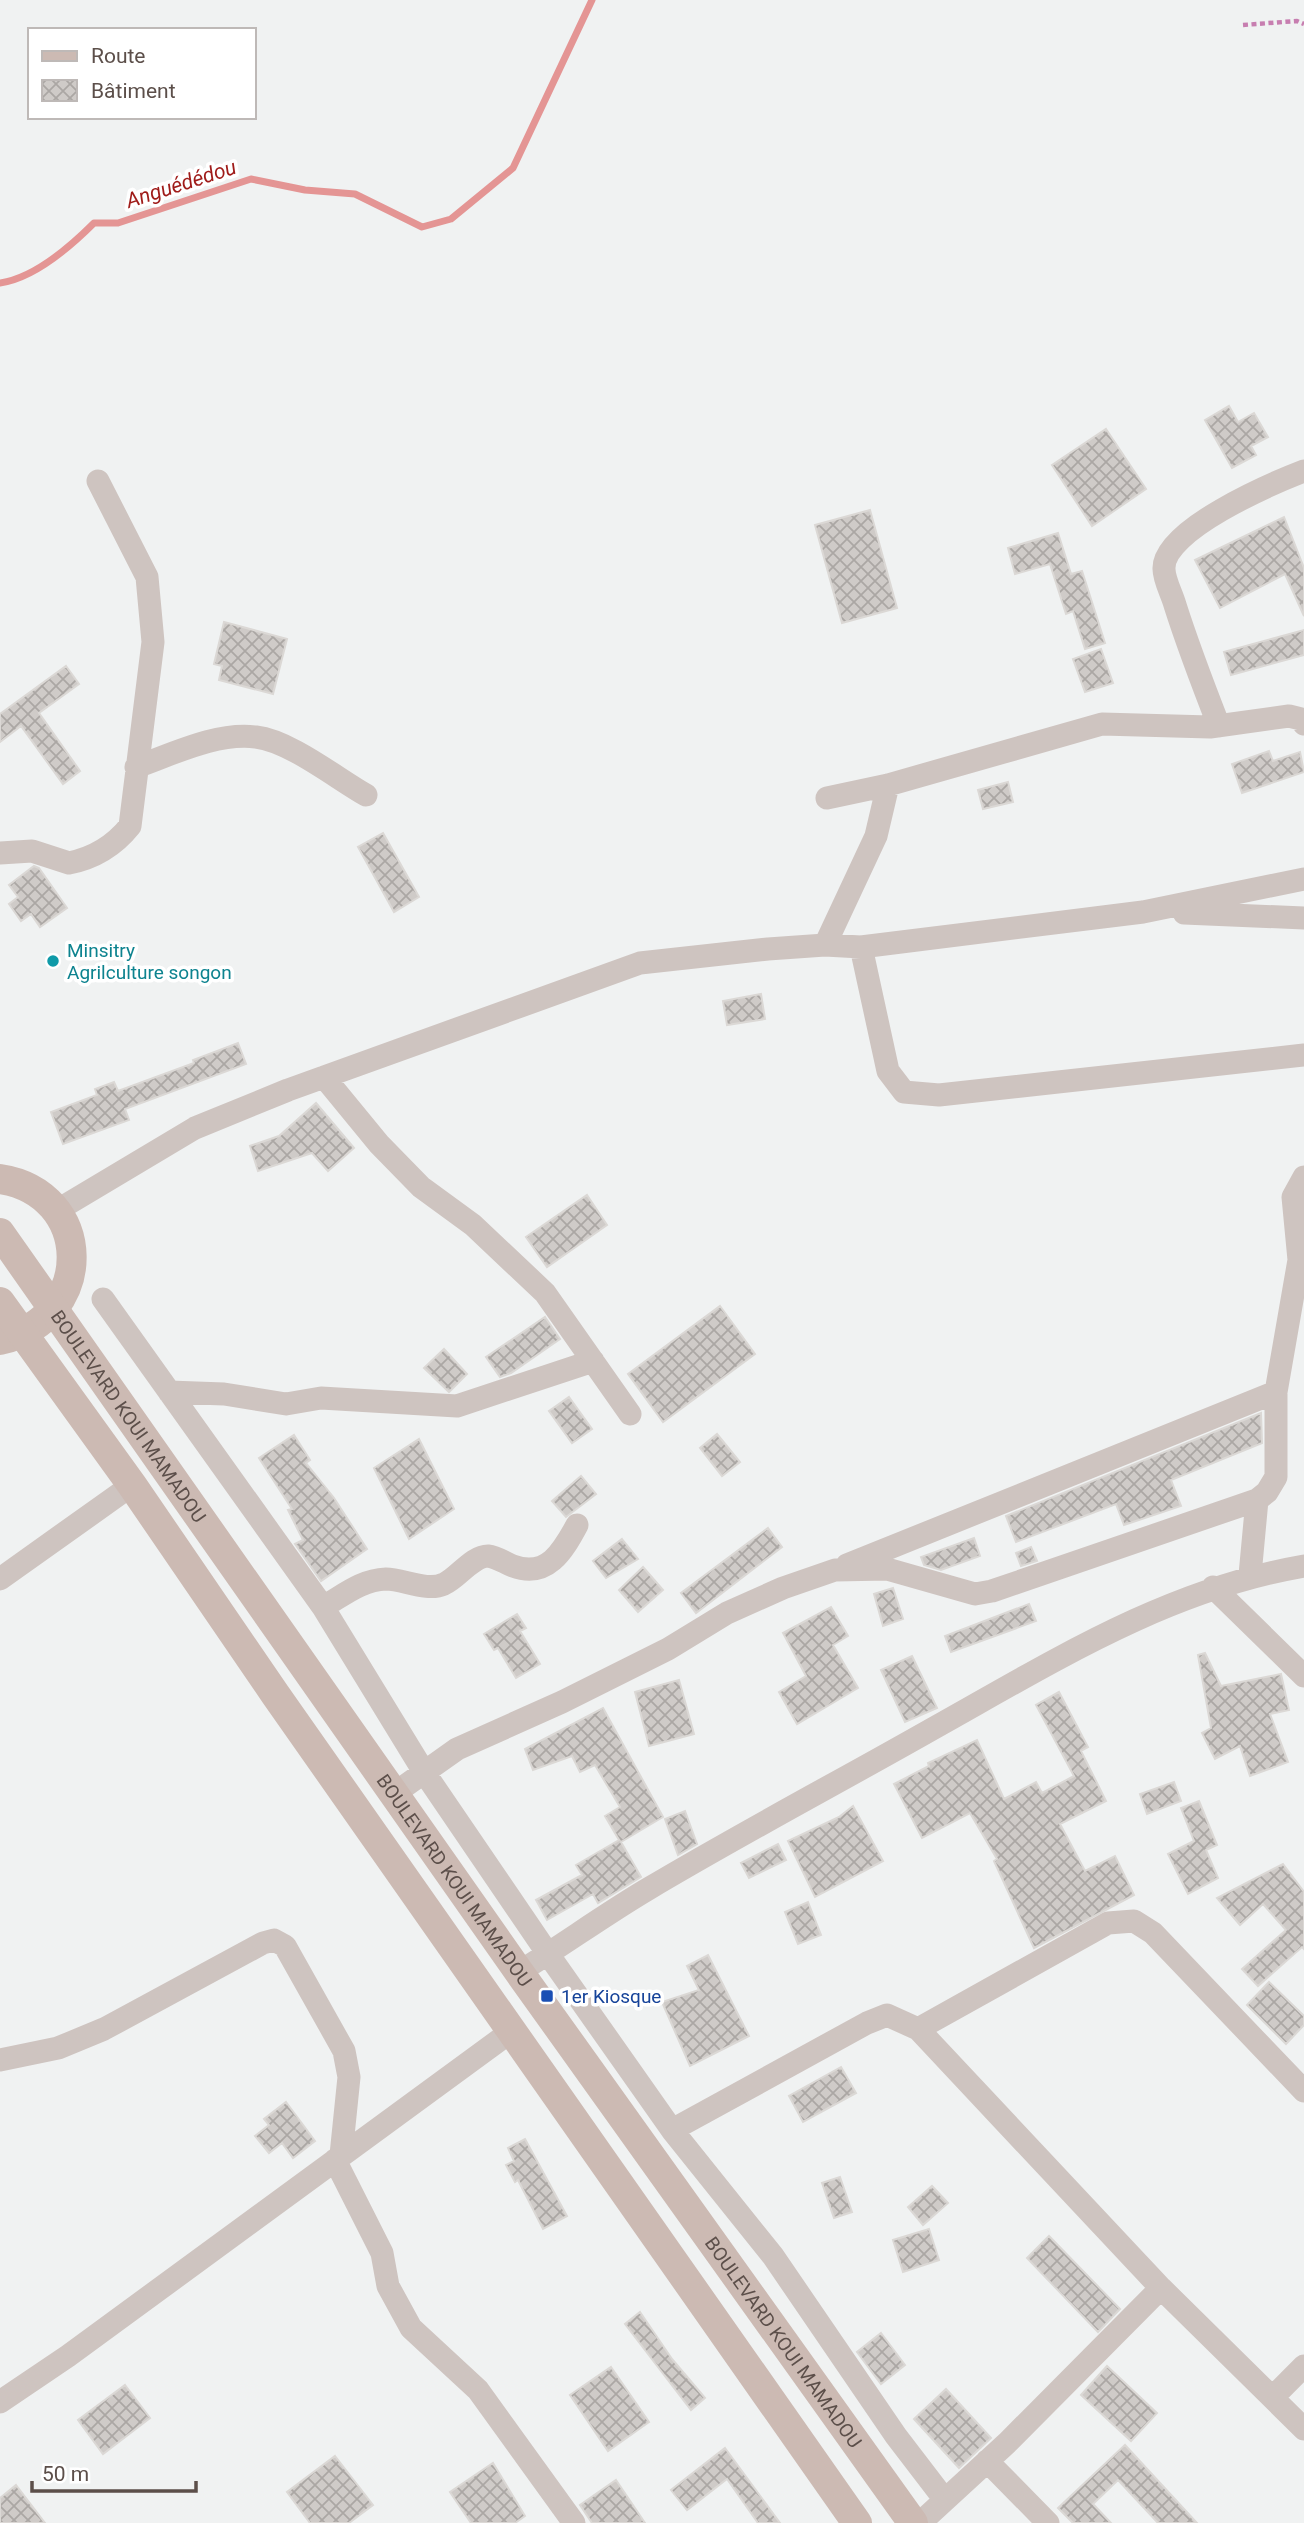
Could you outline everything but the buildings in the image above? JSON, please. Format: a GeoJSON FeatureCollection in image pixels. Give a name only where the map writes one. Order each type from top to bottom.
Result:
{"type":"FeatureCollection","features":[{"type":"Feature","properties":{"kind":"main road"},"geometry":{"type":"LineString","coordinates":[[0,1178],[38,1192],[56,1211],[68,1235],[72,1261],[67,1287],[55,1310],[11,1338]]}},
{"type":"Feature","properties":{"kind":"main road","name":"BOULEVARD KOUI MAMADOU"},"geometry":{"type":"LineString","coordinates":[[0,1233],[519,1972],[913,2523]]}},
{"type":"Feature","properties":{"kind":"main road","name":"BOULEVARD KOUI MAMADOU"},"geometry":{"type":"LineString","coordinates":[[0,1302],[11,1338],[132,1485],[275,1694],[858,2523]]}},
{"type":"Feature","properties":{"kind":"street"},"geometry":{"type":"LineString","coordinates":[[1219,726],[1184,638],[1164,569],[1168,556],[1176,544],[1196,528],[1254,491],[1304,471]]}},
{"type":"Feature","properties":{"kind":"street"},"geometry":{"type":"LineString","coordinates":[[0,853],[32,851],[69,863],[101,852],[130,825],[153,642],[147,577],[98,481]]}},
{"type":"Feature","properties":{"kind":"street"},"geometry":{"type":"LineString","coordinates":[[827,798],[888,785],[1102,724],[1219,726],[1289,716],[1301,719],[1304,724]]}},
{"type":"Feature","properties":{"kind":"street"},"geometry":{"type":"LineString","coordinates":[[136,766],[221,738],[256,737],[278,743],[366,795]]}},
{"type":"Feature","properties":{"kind":"street"},"geometry":{"type":"LineString","coordinates":[[825,945],[876,836],[888,785]]}},
{"type":"Feature","properties":{"kind":"street"},"geometry":{"type":"LineString","coordinates":[[56,1211],[195,1128],[324,1077],[640,964],[825,945],[861,947],[1143,912],[1304,879]]}},
{"type":"Feature","properties":{"kind":"street"},"geometry":{"type":"LineString","coordinates":[[1143,912],[1304,918]]}},
{"type":"Feature","properties":{"kind":"street"},"geometry":{"type":"LineString","coordinates":[[861,947],[888,1071],[904,1092],[939,1095],[1304,1055]]}},
{"type":"Feature","properties":{"kind":"street"},"geometry":{"type":"LineString","coordinates":[[324,1077],[379,1144],[421,1187],[473,1225],[545,1293],[629,1414]]}},
{"type":"Feature","properties":{"kind":"street"},"geometry":{"type":"LineString","coordinates":[[835,1570],[887,1569],[975,1594],[992,1591],[1257,1500],[1268,1492],[1276,1477],[1276,1392],[1299,1261],[1293,1197],[1304,1177]]}},
{"type":"Feature","properties":{"kind":"street"},"geometry":{"type":"LineString","coordinates":[[103,1299],[323,1607],[424,1772],[548,1954],[672,2130],[773,2256],[897,2436],[945,2500]]}},
{"type":"Feature","properties":{"kind":"street"},"geometry":{"type":"LineString","coordinates":[[169,1392],[225,1394],[286,1404],[321,1398],[457,1406],[593,1361]]}},
{"type":"Feature","properties":{"kind":"street"},"geometry":{"type":"LineString","coordinates":[[395,1793],[457,1749],[667,1649],[727,1613],[783,1588],[835,1570],[1276,1392]]}},
{"type":"Feature","properties":{"kind":"street"},"geometry":{"type":"LineString","coordinates":[[0,1579],[132,1485]]}},
{"type":"Feature","properties":{"kind":"street"},"geometry":{"type":"LineString","coordinates":[[1250,1575],[1257,1500]]}},
{"type":"Feature","properties":{"kind":"street"},"geometry":{"type":"LineString","coordinates":[[323,1607],[362,1583],[387,1579],[431,1587],[443,1585],[481,1558],[490,1556],[516,1567],[533,1570],[547,1565],[563,1551],[577,1525]]}},
{"type":"Feature","properties":{"kind":"street"},"geometry":{"type":"LineString","coordinates":[[519,1972],[646,1890],[1054,1661],[1143,1615],[1213,1587],[1250,1575],[1304,1566]]}},
{"type":"Feature","properties":{"kind":"street"},"geometry":{"type":"LineString","coordinates":[[1213,1587],[1304,1676]]}},
{"type":"Feature","properties":{"kind":"street"},"geometry":{"type":"LineString","coordinates":[[918,2029],[1108,1923],[1134,1921],[1153,1933],[1304,2091]]}},
{"type":"Feature","properties":{"kind":"street"},"geometry":{"type":"LineString","coordinates":[[0,2060],[58,2048],[104,2029],[262,1943],[274,1940],[285,1945],[344,2051],[349,2077],[338,2158],[382,2253],[388,2286],[411,2328],[478,2390],[574,2523]]}},
{"type":"Feature","properties":{"kind":"street"},"geometry":{"type":"LineString","coordinates":[[672,2130],[867,2022],[887,2014],[918,2029],[1161,2288],[1304,2429]]}},
{"type":"Feature","properties":{"kind":"street"},"geometry":{"type":"LineString","coordinates":[[0,2402],[68,2356],[513,2030]]}},
{"type":"Feature","properties":{"kind":"street"},"geometry":{"type":"LineString","coordinates":[[920,2523],[987,2461],[1161,2288]]}},
{"type":"Feature","properties":{"kind":"street"},"geometry":{"type":"LineString","coordinates":[[1273,2397],[1304,2366]]}},
{"type":"Feature","properties":{"kind":"street"},"geometry":{"type":"LineString","coordinates":[[987,2461],[1048,2523]]}},
{"type":"Feature","properties":{"kind":"path"},"geometry":{"type":"LineString","coordinates":[[1244,25],[1297,21],[1304,24]]}},
{"type":"Feature","properties":{"kind":"waterway","name":"Anguédédou"},"geometry":{"type":"LineString","coordinates":[[0,283],[39,268],[94,223],[118,223],[251,179],[305,190],[355,194],[422,227],[451,219],[513,168],[592,0]]}},
{"type":"Feature","properties":{"kind":"place","name":"Minsitry Agrilculture songon"},"geometry":{"type":"Point","coordinates":[53,961]}},
{"type":"Feature","properties":{"kind":"place","name":"1er Kiosque"},"geometry":{"type":"Point","coordinates":[547,1996]}}]}
